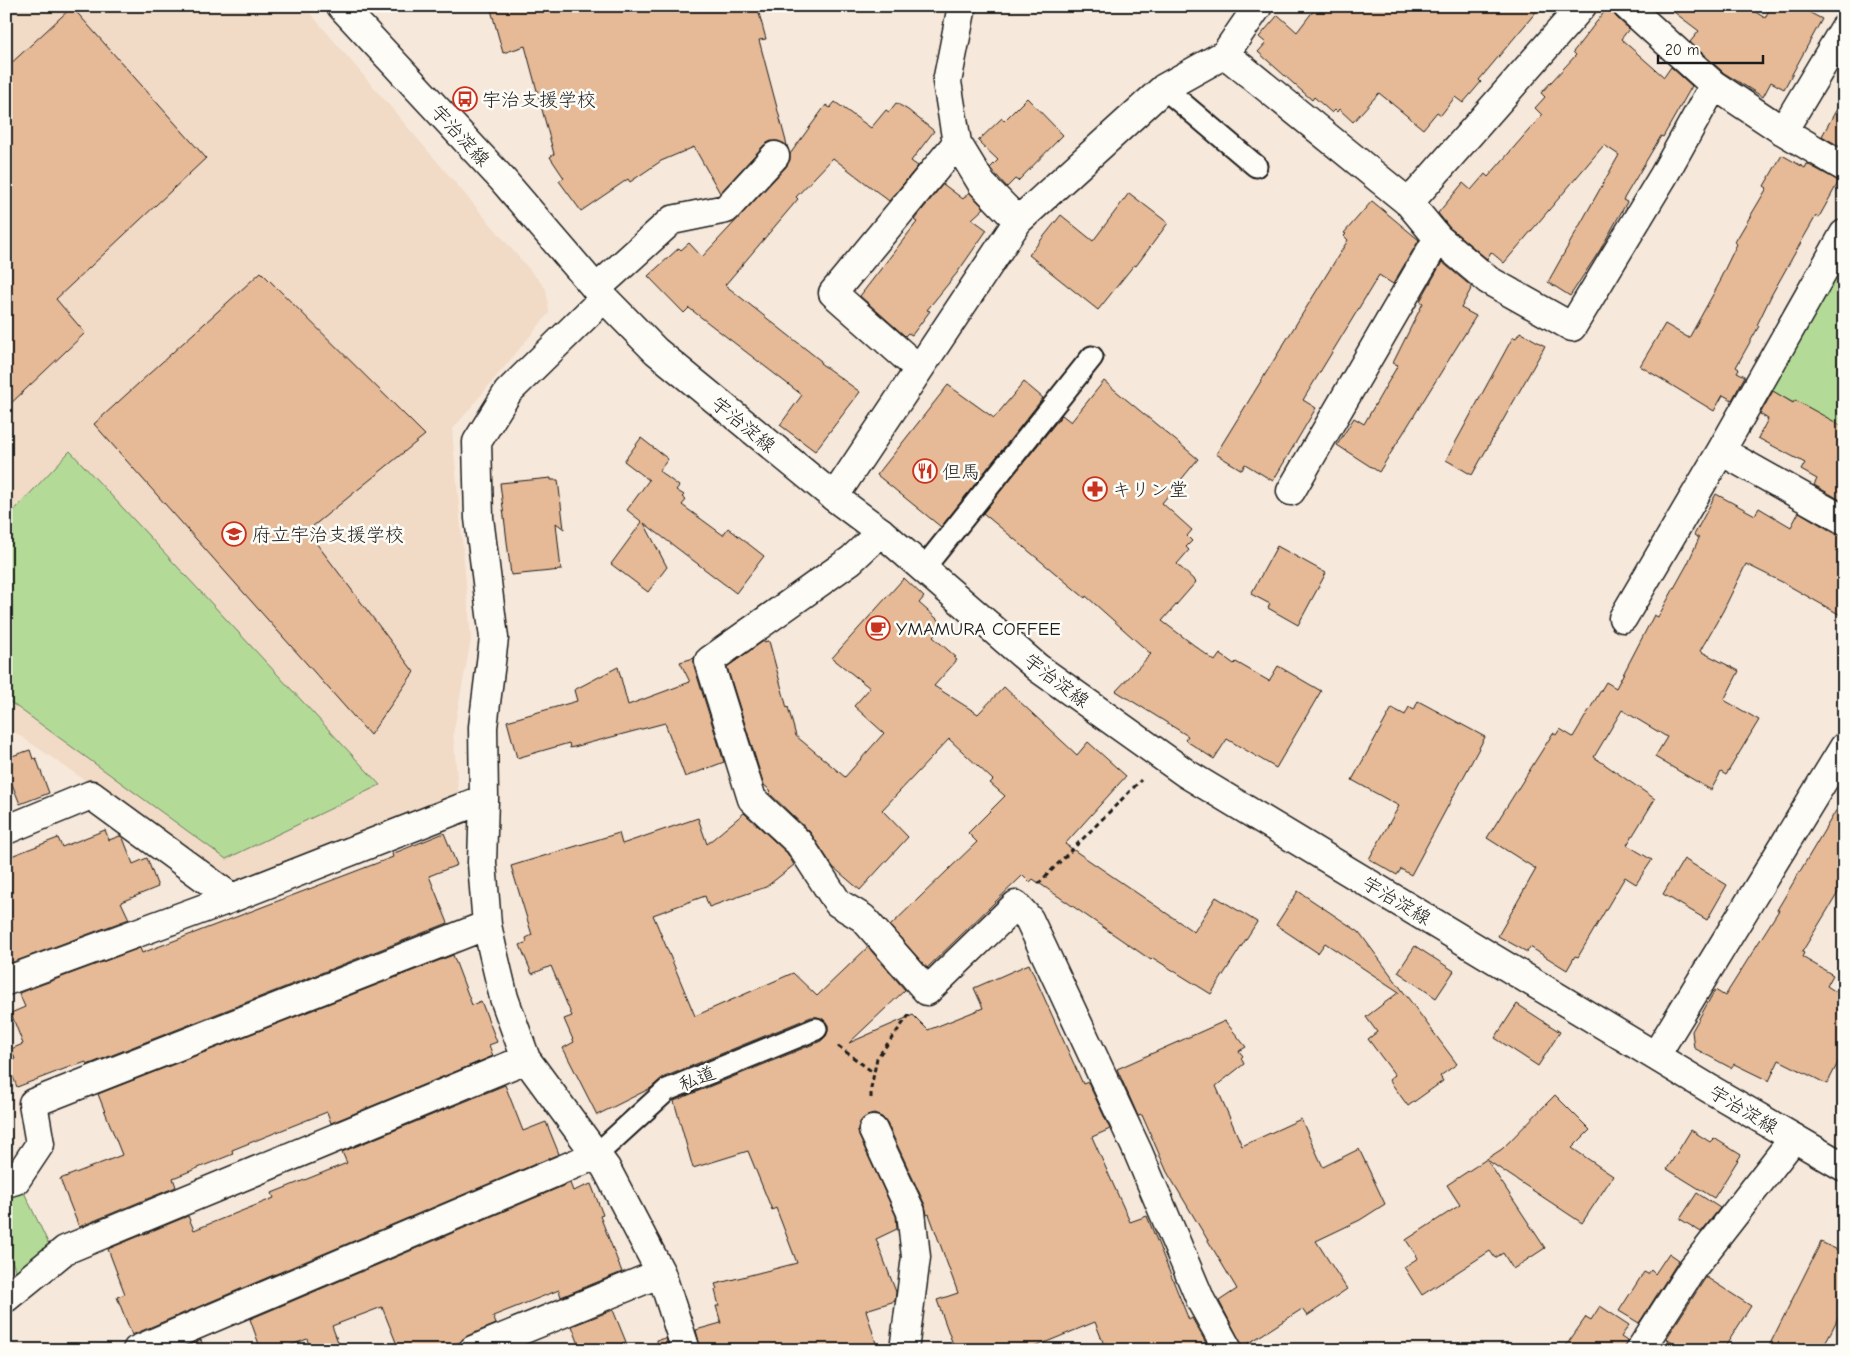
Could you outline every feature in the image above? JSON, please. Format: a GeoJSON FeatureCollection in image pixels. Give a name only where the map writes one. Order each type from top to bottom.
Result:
{"type":"FeatureCollection","features":[{"type":"Feature","properties":{"kind":"street","name":"宇治淀線"},"geometry":{"type":"LineString","coordinates":[[341,6],[502,179],[600,294],[656,351],[834,497],[881,532],[1038,668],[1187,774],[1844,1167]]}},
{"type":"Feature","properties":{"kind":"street"},"geometry":{"type":"LineString","coordinates":[[962,6],[947,82],[957,143],[982,184],[1018,221]]}},
{"type":"Feature","properties":{"kind":"street"},"geometry":{"type":"LineString","coordinates":[[834,497],[1018,221],[1164,88],[1225,54],[1258,6]]}},
{"type":"Feature","properties":{"kind":"street"},"geometry":{"type":"LineString","coordinates":[[1409,202],[1582,6]]}},
{"type":"Feature","properties":{"kind":"street"},"geometry":{"type":"LineString","coordinates":[[1627,6],[1714,84],[1783,131],[1844,168]]}},
{"type":"Feature","properties":{"kind":"street"},"geometry":{"type":"LineString","coordinates":[[1783,131],[1844,29]]}},
{"type":"Feature","properties":{"kind":"street"},"geometry":{"type":"LineString","coordinates":[[1225,54],[1409,202],[1438,238],[1488,280],[1572,327],[1664,175],[1714,84]]}},
{"type":"Feature","properties":{"kind":"street"},"geometry":{"type":"LineString","coordinates":[[919,369],[833,293],[957,143]]}},
{"type":"Feature","properties":{"kind":"street"},"geometry":{"type":"LineString","coordinates":[[686,1350],[661,1273],[606,1168],[526,1059],[504,998],[487,925],[482,863],[484,799],[483,727],[494,638],[479,518],[477,442],[508,392],[672,220],[726,208],[774,156]]}},
{"type":"Feature","properties":{"kind":"street"},"geometry":{"type":"LineString","coordinates":[[1623,618],[1721,451],[1844,234]]}},
{"type":"Feature","properties":{"kind":"street"},"geometry":{"type":"LineString","coordinates":[[1291,491],[1438,238]]}},
{"type":"Feature","properties":{"kind":"street"},"geometry":{"type":"LineString","coordinates":[[1721,451],[1844,520]]}},
{"type":"Feature","properties":{"kind":"street"},"geometry":{"type":"LineString","coordinates":[[881,532],[851,560],[709,661],[752,799],[799,843],[838,904],[863,918],[927,991],[1016,905],[1029,919],[1138,1152],[1202,1301],[1228,1350]]}},
{"type":"Feature","properties":{"kind":"street"},"geometry":{"type":"LineString","coordinates":[[1656,1055],[1844,746]]}},
{"type":"Feature","properties":{"kind":"street"},"geometry":{"type":"LineString","coordinates":[[6,830],[91,795],[232,898]]}},
{"type":"Feature","properties":{"kind":"street"},"geometry":{"type":"LineString","coordinates":[[6,981],[232,898],[484,799]]}},
{"type":"Feature","properties":{"kind":"street"},"geometry":{"type":"LineString","coordinates":[[6,1184],[16,1180],[40,1144],[33,1103],[487,925]]}},
{"type":"Feature","properties":{"kind":"street"},"geometry":{"type":"LineString","coordinates":[[6,1298],[65,1250],[526,1059]]}},
{"type":"Feature","properties":{"kind":"street"},"geometry":{"type":"LineString","coordinates":[[873,1130],[911,1212],[916,1257],[904,1350]]}},
{"type":"Feature","properties":{"kind":"street"},"geometry":{"type":"LineString","coordinates":[[1640,1350],[1692,1269],[1794,1138]]}},
{"type":"Feature","properties":{"kind":"street"},"geometry":{"type":"LineString","coordinates":[[137,1350],[596,1155]]}},
{"type":"Feature","properties":{"kind":"street"},"geometry":{"type":"LineString","coordinates":[[473,1350],[661,1273]]}},
{"type":"Feature","properties":{"kind":"lane"},"geometry":{"type":"LineString","coordinates":[[1164,88],[1256,166]]}},
{"type":"Feature","properties":{"kind":"lane"},"geometry":{"type":"LineString","coordinates":[[923,569],[1092,357]]}},
{"type":"Feature","properties":{"kind":"lane","name":"私道"},"geometry":{"type":"LineString","coordinates":[[596,1155],[667,1090],[816,1029]]}},
{"type":"Feature","properties":{"kind":"path"},"geometry":{"type":"LineString","coordinates":[[1016,905],[1163,757]]}},
{"type":"Feature","properties":{"kind":"path"},"geometry":{"type":"LineString","coordinates":[[873,1130],[871,1088],[877,1058],[927,991]]}},
{"type":"Feature","properties":{"kind":"path"},"geometry":{"type":"LineString","coordinates":[[816,1029],[874,1074]]}},
{"type":"Feature","properties":{"kind":"shaded area","name":"府立宇治支援学校"},"geometry":{"type":"Polygon","coordinates":[[[6,6],[304,6],[546,289],[549,313],[452,430],[471,639],[453,734],[459,799],[238,885],[6,726],[6,6]]]}},
{"type":"Feature","properties":{"kind":"green space"},"geometry":{"type":"Polygon","coordinates":[[[1837,269],[1844,288],[1844,430],[1770,390],[1837,269]]]}},
{"type":"Feature","properties":{"kind":"green space"},"geometry":{"type":"Polygon","coordinates":[[[70,451],[380,785],[226,859],[6,699],[6,519],[70,451]]]}},
{"type":"Feature","properties":{"kind":"green space"},"geometry":{"type":"Polygon","coordinates":[[[20,1184],[53,1253],[19,1280],[6,1245],[6,1188],[20,1184]]]}},
{"type":"Feature","properties":{"kind":"building"},"geometry":{"type":"Polygon","coordinates":[[[490,6],[757,6],[766,39],[759,40],[788,149],[785,144],[778,141],[771,141],[764,145],[720,193],[694,147],[661,161],[630,182],[628,179],[581,211],[559,181],[564,178],[550,157],[554,154],[525,46],[503,53],[490,6]]]}},
{"type":"Feature","properties":{"kind":"building"},"geometry":{"type":"Polygon","coordinates":[[[1317,6],[1541,6],[1479,80],[1481,82],[1463,103],[1455,97],[1441,115],[1437,112],[1423,129],[1379,93],[1353,122],[1339,109],[1337,112],[1335,110],[1332,113],[1314,97],[1312,100],[1258,52],[1266,43],[1259,37],[1278,15],[1297,32],[1317,6]]]}},
{"type":"Feature","properties":{"kind":"building"},"geometry":{"type":"Polygon","coordinates":[[[1609,6],[1612,6],[1612,11],[1616,17],[1629,29],[1621,39],[1664,77],[1671,67],[1692,86],[1663,137],[1661,136],[1623,200],[1627,202],[1600,250],[1570,296],[1548,282],[1619,155],[1604,145],[1504,263],[1491,252],[1487,259],[1449,227],[1438,213],[1463,183],[1471,190],[1485,174],[1488,177],[1542,115],[1535,108],[1545,97],[1541,93],[1576,55],[1573,52],[1609,6]]]}},
{"type":"Feature","properties":{"kind":"building"},"geometry":{"type":"Polygon","coordinates":[[[1666,6],[1746,6],[1765,18],[1771,6],[1797,6],[1822,19],[1784,89],[1771,82],[1763,97],[1724,73],[1690,42],[1699,31],[1666,6]]]}},
{"type":"Feature","properties":{"kind":"building"},"geometry":{"type":"Polygon","coordinates":[[[72,7],[206,158],[56,299],[85,333],[6,408],[6,68],[72,7]]]}},
{"type":"Feature","properties":{"kind":"building"},"geometry":{"type":"Polygon","coordinates":[[[1844,96],[1844,149],[1822,136],[1844,96]]]}},
{"type":"Feature","properties":{"kind":"building"},"geometry":{"type":"Polygon","coordinates":[[[1027,98],[1063,135],[1018,181],[1015,179],[1007,187],[990,168],[998,160],[978,141],[1002,118],[1004,121],[1027,98]]]}},
{"type":"Feature","properties":{"kind":"building"},"geometry":{"type":"Polygon","coordinates":[[[835,102],[871,128],[886,110],[889,112],[896,103],[934,131],[911,161],[918,166],[889,201],[833,158],[796,197],[798,199],[725,285],[821,361],[820,363],[860,392],[815,451],[780,425],[802,395],[689,308],[684,313],[648,276],[679,248],[681,250],[689,243],[702,257],[786,167],[790,160],[790,154],[826,105],[830,108],[835,102]]]}},
{"type":"Feature","properties":{"kind":"building"},"geometry":{"type":"Polygon","coordinates":[[[1782,155],[1805,168],[1807,164],[1839,181],[1819,217],[1816,216],[1772,294],[1757,325],[1759,326],[1736,367],[1739,369],[1737,372],[1745,376],[1732,400],[1723,395],[1714,411],[1640,366],[1665,324],[1689,338],[1721,280],[1737,244],[1735,242],[1767,188],[1764,186],[1782,155]]]}},
{"type":"Feature","properties":{"kind":"building"},"geometry":{"type":"Polygon","coordinates":[[[943,184],[963,199],[969,192],[984,208],[972,219],[987,230],[957,273],[927,310],[930,311],[912,335],[908,333],[905,336],[860,296],[917,222],[914,220],[943,184]]]}},
{"type":"Feature","properties":{"kind":"building"},"geometry":{"type":"Polygon","coordinates":[[[1129,193],[1168,223],[1136,266],[1134,265],[1098,310],[1029,255],[1061,215],[1093,241],[1129,193]]]}},
{"type":"Feature","properties":{"kind":"building"},"geometry":{"type":"Polygon","coordinates":[[[1372,201],[1419,240],[1393,284],[1379,275],[1303,400],[1316,408],[1273,481],[1245,464],[1242,470],[1216,454],[1348,240],[1344,233],[1372,201]]]}},
{"type":"Feature","properties":{"kind":"building"},"geometry":{"type":"Polygon","coordinates":[[[1442,262],[1472,287],[1461,308],[1476,316],[1379,472],[1337,445],[1354,418],[1364,424],[1398,365],[1393,363],[1423,303],[1420,301],[1442,262]]]}},
{"type":"Feature","properties":{"kind":"building"},"geometry":{"type":"Polygon","coordinates":[[[261,272],[425,435],[307,531],[414,672],[370,735],[94,424],[261,272]]]}},
{"type":"Feature","properties":{"kind":"building"},"geometry":{"type":"Polygon","coordinates":[[[1520,332],[1545,346],[1472,475],[1446,460],[1513,337],[1516,338],[1520,332]]]}},
{"type":"Feature","properties":{"kind":"building"},"geometry":{"type":"Polygon","coordinates":[[[1104,381],[1198,459],[1162,503],[1192,530],[1187,536],[1192,541],[1186,547],[1189,550],[1177,564],[1196,582],[1162,621],[1215,661],[1220,654],[1234,664],[1236,662],[1269,681],[1278,666],[1321,691],[1276,768],[1227,739],[1214,759],[1185,740],[1188,736],[1116,691],[1151,654],[1086,596],[1085,598],[983,513],[1062,415],[1071,422],[1104,381]]]}},
{"type":"Feature","properties":{"kind":"building"},"geometry":{"type":"Polygon","coordinates":[[[1024,382],[1043,398],[941,527],[877,475],[948,385],[994,418],[1024,382]]]}},
{"type":"Feature","properties":{"kind":"building"},"geometry":{"type":"Polygon","coordinates":[[[1773,391],[1793,403],[1795,400],[1844,427],[1844,502],[1814,485],[1817,479],[1801,470],[1805,463],[1758,438],[1768,419],[1760,414],[1773,391]]]}},
{"type":"Feature","properties":{"kind":"building"},"geometry":{"type":"Polygon","coordinates":[[[641,438],[668,459],[659,471],[679,486],[676,490],[684,495],[682,497],[686,500],[682,505],[723,535],[728,528],[764,556],[736,593],[644,523],[667,567],[648,592],[611,564],[642,522],[627,510],[649,480],[624,461],[641,438]]]}},
{"type":"Feature","properties":{"kind":"building"},"geometry":{"type":"Polygon","coordinates":[[[551,478],[551,480],[558,480],[564,529],[556,523],[561,570],[511,575],[500,483],[551,478]]]}},
{"type":"Feature","properties":{"kind":"building"},"geometry":{"type":"Polygon","coordinates":[[[1716,494],[1755,515],[1759,508],[1791,527],[1799,512],[1836,534],[1844,536],[1844,617],[1746,564],[1723,611],[1700,651],[1739,671],[1724,700],[1759,720],[1726,775],[1721,772],[1711,790],[1655,757],[1667,737],[1622,710],[1594,757],[1655,799],[1627,845],[1652,860],[1636,884],[1625,877],[1578,957],[1575,956],[1567,970],[1530,947],[1527,952],[1498,936],[1536,869],[1487,838],[1553,733],[1556,735],[1560,729],[1573,737],[1606,682],[1616,688],[1654,615],[1658,617],[1688,563],[1699,538],[1694,535],[1716,494]]]}},
{"type":"Feature","properties":{"kind":"building"},"geometry":{"type":"Polygon","coordinates":[[[1277,546],[1326,573],[1298,625],[1268,608],[1270,604],[1251,594],[1277,546]]]}},
{"type":"Feature","properties":{"kind":"building"},"geometry":{"type":"Polygon","coordinates":[[[904,578],[924,597],[919,603],[944,625],[933,637],[957,660],[934,686],[978,714],[1004,687],[1077,755],[1088,742],[1126,776],[1065,844],[1194,932],[1216,897],[1257,922],[1211,994],[1153,958],[1151,960],[1033,879],[1030,882],[1023,875],[927,968],[890,926],[977,842],[968,833],[1005,796],[990,783],[993,780],[949,739],[882,810],[908,837],[860,890],[833,867],[810,832],[769,793],[771,791],[764,785],[727,667],[762,642],[769,641],[796,736],[845,777],[884,733],[854,706],[870,688],[832,658],[904,578]]]}},
{"type":"Feature","properties":{"kind":"building"},"geometry":{"type":"Polygon","coordinates":[[[694,658],[694,666],[724,762],[685,777],[665,723],[570,748],[569,743],[517,758],[507,721],[577,701],[574,690],[618,667],[628,705],[690,682],[680,662],[694,658]]]}},
{"type":"Feature","properties":{"kind":"building"},"geometry":{"type":"Polygon","coordinates":[[[1418,701],[1485,737],[1411,875],[1401,869],[1397,875],[1369,859],[1399,806],[1352,780],[1392,708],[1405,715],[1409,707],[1414,710],[1418,701]]]}},
{"type":"Feature","properties":{"kind":"building"},"geometry":{"type":"Polygon","coordinates":[[[30,750],[33,759],[36,758],[49,793],[20,804],[12,784],[6,787],[6,758],[30,750]]]}},
{"type":"Feature","properties":{"kind":"building"},"geometry":{"type":"Polygon","coordinates":[[[1844,797],[1844,883],[1802,952],[1804,953],[1802,957],[1833,975],[1827,986],[1844,997],[1844,1051],[1827,1084],[1779,1060],[1769,1081],[1734,1064],[1731,1068],[1694,1048],[1692,1031],[1715,990],[1725,996],[1779,910],[1777,910],[1844,797]]]}},
{"type":"Feature","properties":{"kind":"building"},"geometry":{"type":"Polygon","coordinates":[[[744,813],[787,853],[794,865],[766,887],[709,907],[705,896],[653,915],[695,1016],[793,973],[817,996],[868,947],[905,990],[849,1043],[913,1015],[928,1030],[983,1008],[974,988],[1029,964],[1083,1084],[1088,1082],[1110,1129],[1092,1137],[1130,1222],[1147,1216],[1189,1320],[1192,1318],[1210,1350],[1106,1350],[1095,1322],[1027,1350],[955,1350],[937,1300],[958,1293],[929,1214],[927,1215],[925,1205],[887,1123],[882,1117],[874,1114],[867,1116],[861,1121],[858,1128],[859,1136],[896,1216],[897,1229],[876,1239],[896,1292],[895,1301],[866,1310],[878,1350],[701,1350],[696,1330],[721,1323],[716,1306],[719,1306],[715,1284],[797,1263],[776,1208],[772,1210],[748,1151],[693,1168],[674,1101],[821,1041],[826,1036],[828,1025],[823,1019],[811,1017],[662,1078],[651,1088],[597,1115],[563,1048],[574,1042],[564,1019],[572,1016],[551,966],[532,974],[520,945],[527,942],[526,938],[532,935],[511,866],[619,833],[622,844],[698,818],[707,844],[744,813]]]}},
{"type":"Feature","properties":{"kind":"building"},"geometry":{"type":"Polygon","coordinates":[[[105,830],[109,840],[120,836],[123,838],[133,864],[147,858],[158,887],[121,902],[129,919],[8,964],[6,960],[6,858],[58,838],[62,847],[105,830]]]}},
{"type":"Feature","properties":{"kind":"building"},"geometry":{"type":"Polygon","coordinates":[[[444,833],[457,865],[429,876],[448,923],[87,1065],[86,1062],[72,1066],[17,1087],[7,1062],[15,1059],[11,1049],[23,1044],[11,1013],[25,1007],[19,993],[140,948],[142,953],[393,857],[392,854],[444,833]]]}},
{"type":"Feature","properties":{"kind":"building"},"geometry":{"type":"Polygon","coordinates":[[[1684,859],[1727,885],[1707,920],[1663,894],[1684,859]]]}},
{"type":"Feature","properties":{"kind":"building"},"geometry":{"type":"Polygon","coordinates":[[[1298,891],[1359,932],[1457,1064],[1440,1076],[1443,1081],[1408,1106],[1389,1080],[1395,1075],[1368,1039],[1377,1032],[1366,1017],[1399,992],[1325,943],[1318,953],[1276,925],[1298,891]]]}},
{"type":"Feature","properties":{"kind":"building"},"geometry":{"type":"Polygon","coordinates":[[[1415,946],[1454,971],[1436,998],[1398,972],[1415,946]]]}},
{"type":"Feature","properties":{"kind":"building"},"geometry":{"type":"Polygon","coordinates":[[[453,955],[472,1005],[481,1001],[497,1042],[489,1045],[493,1056],[331,1123],[327,1112],[232,1150],[233,1154],[173,1178],[176,1187],[79,1227],[60,1179],[122,1155],[98,1094],[453,955]]]}},
{"type":"Feature","properties":{"kind":"building"},"geometry":{"type":"Polygon","coordinates":[[[1517,1004],[1560,1032],[1538,1066],[1495,1038],[1517,1004]]]}},
{"type":"Feature","properties":{"kind":"building"},"geometry":{"type":"Polygon","coordinates":[[[1225,1021],[1246,1047],[1239,1051],[1243,1056],[1241,1058],[1244,1064],[1216,1086],[1242,1146],[1301,1119],[1323,1167],[1359,1149],[1385,1204],[1360,1220],[1316,1241],[1347,1289],[1307,1316],[1302,1309],[1243,1347],[1219,1301],[1237,1289],[1167,1172],[1142,1115],[1138,1116],[1117,1069],[1225,1021]]]}},
{"type":"Feature","properties":{"kind":"building"},"geometry":{"type":"Polygon","coordinates":[[[505,1085],[523,1131],[546,1122],[559,1154],[132,1335],[117,1297],[125,1294],[108,1249],[188,1216],[194,1230],[274,1198],[272,1193],[347,1163],[342,1152],[505,1085]]]}},
{"type":"Feature","properties":{"kind":"building"},"geometry":{"type":"Polygon","coordinates":[[[1555,1095],[1590,1130],[1572,1148],[1613,1176],[1582,1223],[1487,1160],[1545,1248],[1513,1269],[1503,1253],[1495,1258],[1490,1251],[1422,1295],[1404,1267],[1418,1258],[1406,1240],[1460,1205],[1447,1185],[1502,1149],[1555,1095]]]}},
{"type":"Feature","properties":{"kind":"building"},"geometry":{"type":"Polygon","coordinates":[[[1691,1130],[1710,1142],[1714,1138],[1741,1155],[1714,1198],[1667,1169],[1691,1130]]]}},
{"type":"Feature","properties":{"kind":"building"},"geometry":{"type":"Polygon","coordinates":[[[570,1183],[573,1191],[591,1184],[603,1215],[600,1216],[622,1272],[561,1297],[559,1290],[493,1316],[496,1324],[439,1350],[399,1350],[382,1307],[332,1326],[341,1350],[311,1350],[307,1339],[279,1350],[261,1350],[250,1319],[570,1183]]]}},
{"type":"Feature","properties":{"kind":"building"},"geometry":{"type":"Polygon","coordinates":[[[1697,1193],[1720,1208],[1701,1232],[1680,1219],[1697,1193]]]}},
{"type":"Feature","properties":{"kind":"building"},"geometry":{"type":"Polygon","coordinates":[[[1821,1242],[1844,1253],[1844,1306],[1831,1332],[1821,1350],[1767,1350],[1821,1242]]]}},
{"type":"Feature","properties":{"kind":"building"},"geometry":{"type":"Polygon","coordinates":[[[1669,1253],[1679,1260],[1639,1323],[1619,1311],[1644,1272],[1648,1274],[1651,1270],[1655,1274],[1669,1253]]]}},
{"type":"Feature","properties":{"kind":"building"},"geometry":{"type":"Polygon","coordinates":[[[1706,1277],[1751,1306],[1723,1350],[1684,1350],[1666,1339],[1706,1277]]]}},
{"type":"Feature","properties":{"kind":"building"},"geometry":{"type":"Polygon","coordinates":[[[1600,1306],[1629,1325],[1621,1337],[1627,1341],[1624,1350],[1563,1350],[1586,1317],[1591,1320],[1600,1306]]]}},
{"type":"Feature","properties":{"kind":"building"},"geometry":{"type":"Polygon","coordinates":[[[613,1310],[626,1342],[622,1343],[624,1350],[581,1350],[572,1326],[613,1310]]]}},
{"type":"Feature","properties":{"kind":"building"},"geometry":{"type":"Polygon","coordinates":[[[666,1338],[669,1350],[658,1350],[657,1340],[666,1338]]]}},
{"type":"Feature","properties":{"kind":"building"},"geometry":{"type":"Polygon","coordinates":[[[201,1340],[204,1350],[178,1350],[201,1340]]]}},
{"type":"Feature","properties":{"kind":"place","name":"宇治支援学校"},"geometry":{"type":"Point","coordinates":[465,99]}},
{"type":"Feature","properties":{"kind":"place","name":"但馬"},"geometry":{"type":"Point","coordinates":[925,471]}},
{"type":"Feature","properties":{"kind":"place","name":"キリン堂"},"geometry":{"type":"Point","coordinates":[1095,489]}},
{"type":"Feature","properties":{"kind":"place","name":"府立宇治支援学校"},"geometry":{"type":"Point","coordinates":[234,534]}},
{"type":"Feature","properties":{"kind":"place","name":"YMAMURA COFFEE"},"geometry":{"type":"Point","coordinates":[878,628]}}]}
